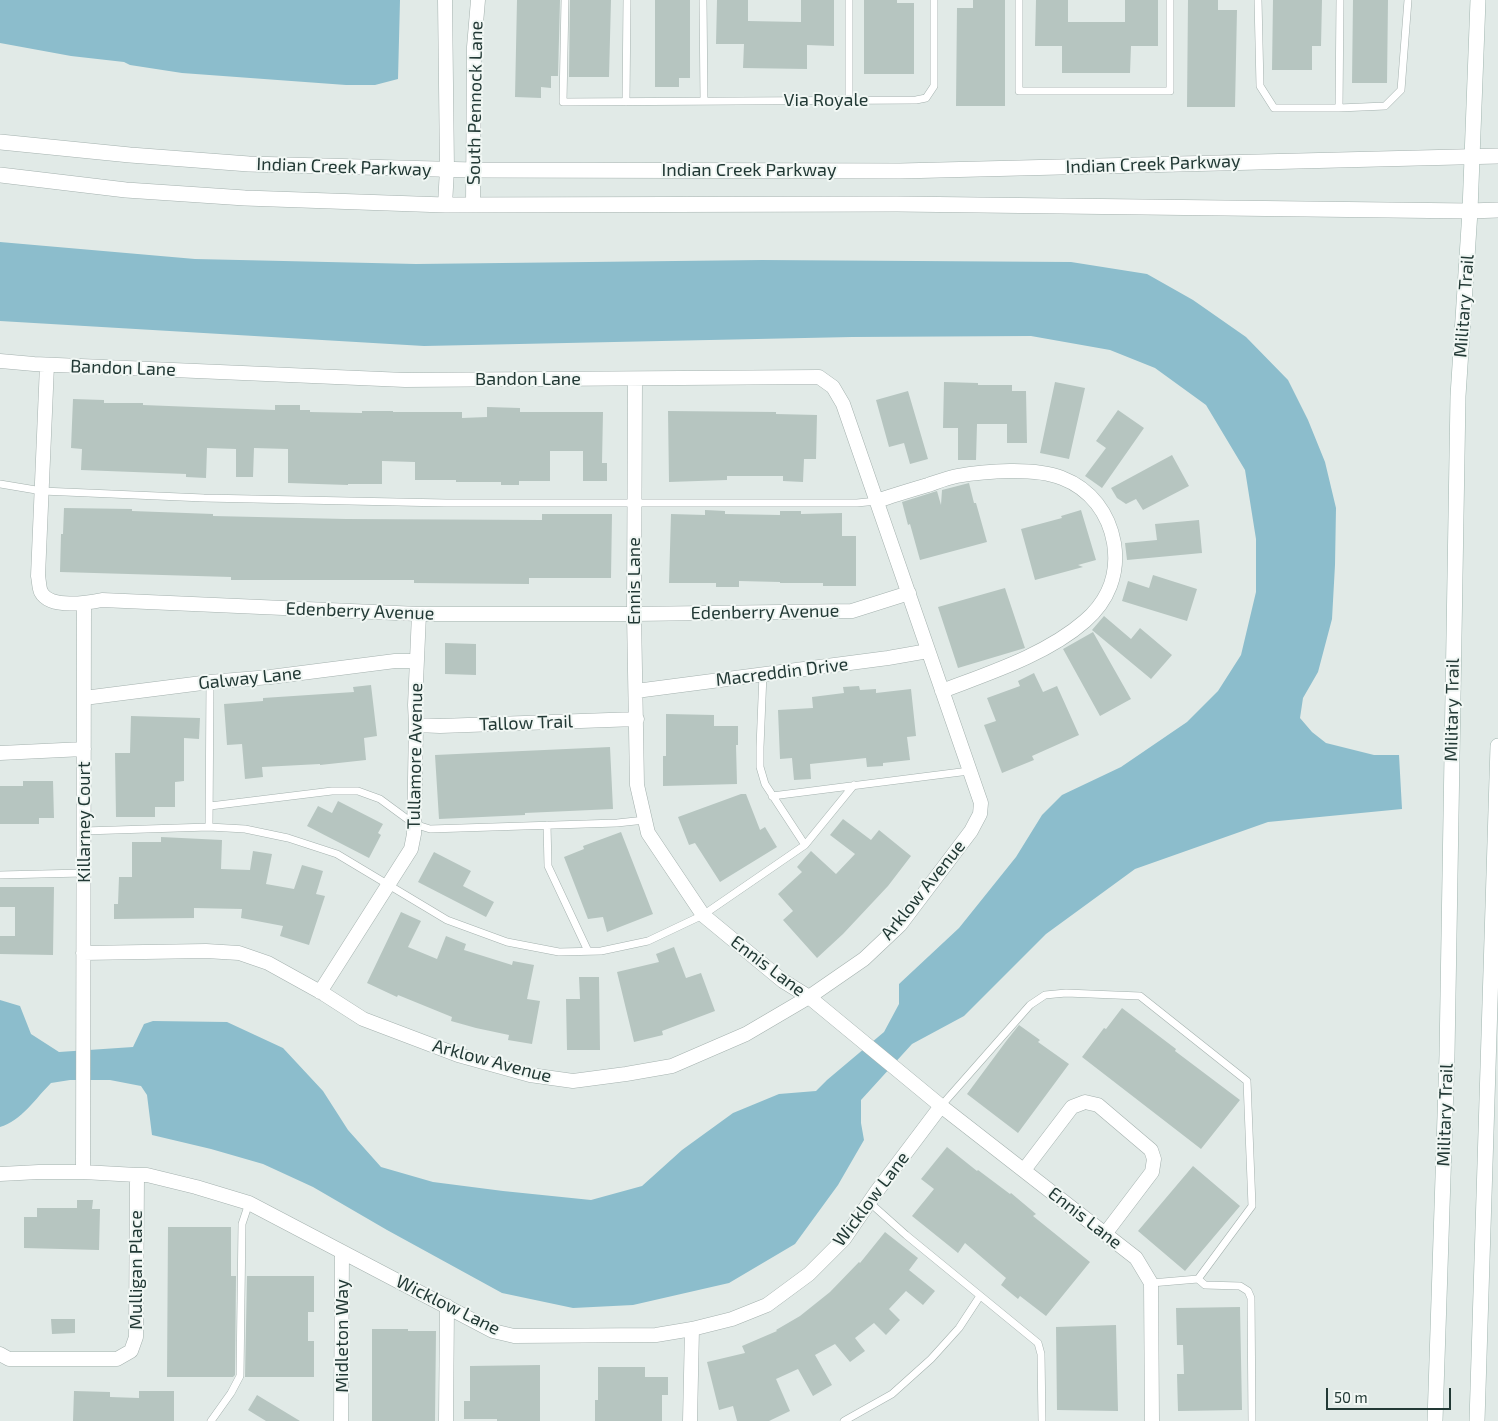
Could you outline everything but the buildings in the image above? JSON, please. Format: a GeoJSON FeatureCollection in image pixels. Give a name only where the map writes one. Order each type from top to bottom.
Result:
{"type":"FeatureCollection","features":[{"type":"Feature","properties":{"kind":"street","name":"South Pennock Lane"},"geometry":{"type":"LineString","coordinates":[[444,0],[447,170],[445,205]]}},
{"type":"Feature","properties":{"kind":"street","name":"South Pennock Lane"},"geometry":{"type":"LineString","coordinates":[[473,205],[474,47],[478,0]]}},
{"type":"Feature","properties":{"kind":"street","name":"Military Trail"},"geometry":{"type":"LineString","coordinates":[[1435,1421],[1447,1054],[1458,396],[1470,211],[1478,0]]}},
{"type":"Feature","properties":{"kind":"street","name":"Indian Creek Parkway"},"geometry":{"type":"LineString","coordinates":[[0,142],[130,155],[249,164],[447,170],[900,170],[1472,155],[1498,156]]}},
{"type":"Feature","properties":{"kind":"street","name":"Indian Creek Parkway"},"geometry":{"type":"LineString","coordinates":[[0,176],[126,190],[245,198],[445,205],[897,204],[1498,210]]}},
{"type":"Feature","properties":{"kind":"street","name":"Bandon Lane"},"geometry":{"type":"LineString","coordinates":[[0,361],[47,365],[405,380],[819,377],[833,387],[843,404],[909,593]]}},
{"type":"Feature","properties":{"kind":"street","name":"Edenberry Avenue"},"geometry":{"type":"LineString","coordinates":[[47,365],[38,576],[41,592],[52,602],[84,603],[102,600],[419,614],[634,614],[852,611],[909,593]]}},
{"type":"Feature","properties":{"kind":"street","name":"Ennis Lane"},"geometry":{"type":"LineString","coordinates":[[635,379],[634,614],[637,785],[648,833],[703,915],[783,981],[809,997],[941,1106],[1136,1258],[1151,1283]]}},
{"type":"Feature","properties":{"kind":"street"},"geometry":{"type":"LineString","coordinates":[[877,501],[955,476],[992,471],[1036,472],[1062,477],[1082,489],[1099,504],[1111,529],[1115,550],[1113,577],[1106,598],[1086,620],[1063,638],[1028,657],[942,691]]}},
{"type":"Feature","properties":{"kind":"street","name":"Arklow Avenue"},"geometry":{"type":"LineString","coordinates":[[83,953],[206,951],[239,953],[268,963],[320,992],[362,1019],[458,1054],[530,1075],[573,1081],[672,1066],[746,1034],[809,997],[864,959],[900,924],[972,831],[980,814],[981,803],[909,593]]}},
{"type":"Feature","properties":{"kind":"street","name":"Killarney Court"},"geometry":{"type":"LineString","coordinates":[[83,1172],[84,603]]}},
{"type":"Feature","properties":{"kind":"street","name":"Tullamore Avenue"},"geometry":{"type":"LineString","coordinates":[[320,992],[411,849],[414,834],[415,704],[419,614]]}},
{"type":"Feature","properties":{"kind":"street","name":"Macreddin Drive"},"geometry":{"type":"LineString","coordinates":[[636,691],[888,658],[928,651]]}},
{"type":"Feature","properties":{"kind":"street","name":"Galway Lane"},"geometry":{"type":"LineString","coordinates":[[84,698],[395,661],[417,661]]}},
{"type":"Feature","properties":{"kind":"street","name":"Tallow Trail"},"geometry":{"type":"LineString","coordinates":[[416,725],[440,726],[637,720]]}},
{"type":"Feature","properties":{"kind":"street"},"geometry":{"type":"LineString","coordinates":[[1477,1421],[1498,746]]}},
{"type":"Feature","properties":{"kind":"street"},"geometry":{"type":"LineString","coordinates":[[0,753],[84,749]]}},
{"type":"Feature","properties":{"kind":"street"},"geometry":{"type":"LineString","coordinates":[[1024,1170],[1072,1107],[1085,1102],[1098,1105],[1151,1150],[1154,1159],[1152,1172],[1105,1234]]}},
{"type":"Feature","properties":{"kind":"street","name":"Wicklow Lane"},"geometry":{"type":"LineString","coordinates":[[0,1174],[83,1172],[137,1175],[196,1186],[249,1203],[494,1331],[514,1336],[656,1335],[692,1329],[732,1319],[767,1305],[809,1274],[844,1239],[869,1202],[941,1106]]}},
{"type":"Feature","properties":{"kind":"street","name":"Mulligan Place"},"geometry":{"type":"LineString","coordinates":[[0,1354],[8,1359],[117,1359],[131,1351],[136,1337],[137,1175]]}},
{"type":"Feature","properties":{"kind":"street","name":"Midleton Way"},"geometry":{"type":"LineString","coordinates":[[342,1252],[342,1421]]}},
{"type":"Feature","properties":{"kind":"street"},"geometry":{"type":"LineString","coordinates":[[1151,1283],[1152,1421]]}},
{"type":"Feature","properties":{"kind":"street"},"geometry":{"type":"LineString","coordinates":[[446,1421],[447,1306]]}},
{"type":"Feature","properties":{"kind":"street"},"geometry":{"type":"LineString","coordinates":[[690,1421],[692,1329]]}},
{"type":"Feature","properties":{"kind":"lane","name":"Via Royale"},"geometry":{"type":"LineString","coordinates":[[565,0],[563,102],[916,100],[926,98],[934,86],[934,0]]}},
{"type":"Feature","properties":{"kind":"lane"},"geometry":{"type":"LineString","coordinates":[[626,102],[627,0]]}},
{"type":"Feature","properties":{"kind":"lane"},"geometry":{"type":"LineString","coordinates":[[704,0],[704,101]]}},
{"type":"Feature","properties":{"kind":"lane"},"geometry":{"type":"LineString","coordinates":[[849,0],[849,100]]}},
{"type":"Feature","properties":{"kind":"lane"},"geometry":{"type":"LineString","coordinates":[[1019,0],[1019,91],[1170,91],[1170,0]]}},
{"type":"Feature","properties":{"kind":"lane"},"geometry":{"type":"LineString","coordinates":[[1258,0],[1260,86],[1274,108],[1385,106],[1401,90],[1408,0]]}},
{"type":"Feature","properties":{"kind":"lane"},"geometry":{"type":"LineString","coordinates":[[1339,108],[1340,0]]}},
{"type":"Feature","properties":{"kind":"lane"},"geometry":{"type":"LineString","coordinates":[[0,484],[42,491],[204,498],[446,503],[857,503],[877,501]]}},
{"type":"Feature","properties":{"kind":"lane"},"geometry":{"type":"LineString","coordinates":[[763,674],[760,767],[765,784],[805,845]]}},
{"type":"Feature","properties":{"kind":"lane"},"geometry":{"type":"LineString","coordinates":[[210,682],[210,827]]}},
{"type":"Feature","properties":{"kind":"lane"},"geometry":{"type":"LineString","coordinates":[[772,796],[969,771]]}},
{"type":"Feature","properties":{"kind":"lane"},"geometry":{"type":"LineString","coordinates":[[84,831],[210,827],[245,828],[288,838],[337,854],[447,920],[507,942],[560,952],[601,951],[648,941],[703,915],[805,845],[854,785]]}},
{"type":"Feature","properties":{"kind":"lane"},"geometry":{"type":"LineString","coordinates":[[210,806],[332,791],[358,791],[380,799],[414,824],[430,829],[616,823],[645,820]]}},
{"type":"Feature","properties":{"kind":"lane"},"geometry":{"type":"LineString","coordinates":[[547,825],[548,866],[588,951]]}},
{"type":"Feature","properties":{"kind":"lane"},"geometry":{"type":"LineString","coordinates":[[0,875],[84,873]]}},
{"type":"Feature","properties":{"kind":"lane"},"geometry":{"type":"LineString","coordinates":[[941,1106],[1030,1005],[1045,994],[1140,996],[1247,1081],[1252,1206],[1198,1279]]}},
{"type":"Feature","properties":{"kind":"lane"},"geometry":{"type":"LineString","coordinates":[[869,1202],[906,1235],[1038,1343],[1041,1354],[1042,1421]]}},
{"type":"Feature","properties":{"kind":"lane"},"geometry":{"type":"LineString","coordinates":[[211,1421],[231,1393],[240,1376],[242,1224],[249,1203]]}},
{"type":"Feature","properties":{"kind":"lane"},"geometry":{"type":"LineString","coordinates":[[1151,1283],[1198,1279],[1205,1285],[1240,1286],[1248,1291],[1251,1298],[1252,1421]]}},
{"type":"Feature","properties":{"kind":"lane"},"geometry":{"type":"LineString","coordinates":[[844,1421],[892,1394],[931,1359],[959,1328],[980,1296]]}},
{"type":"Feature","properties":{"kind":"water"},"geometry":{"type":"Polygon","coordinates":[[[0,0],[400,0],[398,79],[375,85],[346,85],[182,73],[0,43],[0,0]]]}},
{"type":"Feature","properties":{"kind":"water"},"geometry":{"type":"Polygon","coordinates":[[[0,242],[195,259],[416,264],[762,260],[1071,262],[1147,274],[1193,300],[1246,337],[1288,380],[1308,420],[1325,462],[1336,508],[1335,565],[1332,619],[1318,672],[1303,698],[1300,718],[1312,732],[1326,743],[1374,755],[1399,755],[1402,809],[1268,822],[1135,869],[1046,934],[964,1016],[912,1044],[861,1100],[861,1123],[864,1140],[838,1185],[795,1244],[729,1283],[633,1305],[573,1308],[502,1293],[313,1187],[263,1164],[152,1135],[147,1095],[141,1086],[110,1080],[70,1080],[51,1083],[15,1120],[0,1127],[0,1000],[20,1006],[31,1034],[59,1052],[133,1047],[144,1024],[153,1021],[227,1022],[283,1048],[323,1091],[348,1130],[381,1167],[433,1182],[591,1200],[642,1186],[682,1150],[733,1113],[779,1094],[816,1091],[884,1032],[899,1004],[899,984],[959,928],[1016,857],[1042,815],[1062,795],[1121,767],[1187,722],[1218,691],[1241,655],[1256,592],[1256,539],[1245,470],[1206,405],[1155,368],[1110,350],[1031,336],[852,337],[424,346],[0,321],[0,242]]]}}]}
